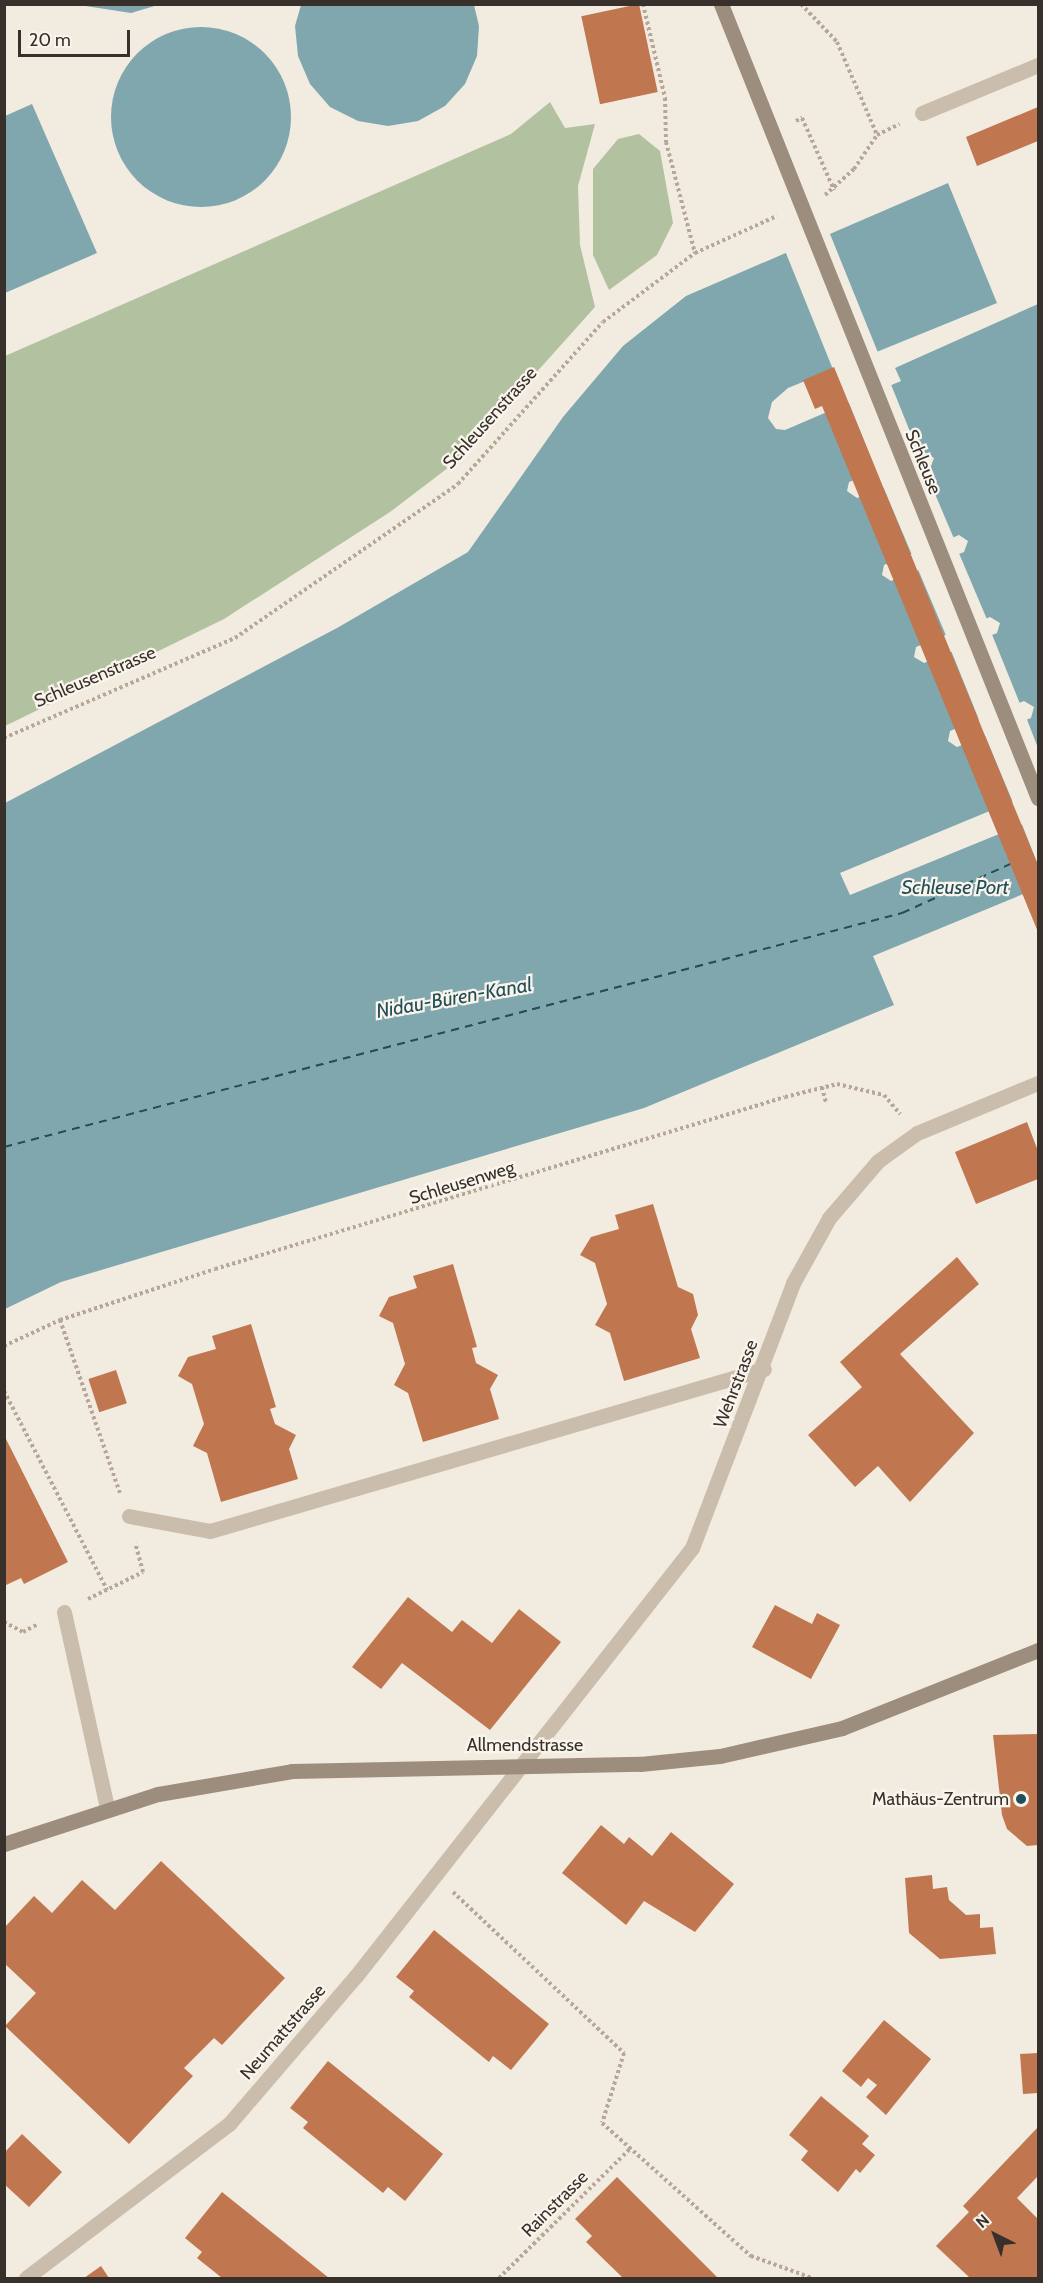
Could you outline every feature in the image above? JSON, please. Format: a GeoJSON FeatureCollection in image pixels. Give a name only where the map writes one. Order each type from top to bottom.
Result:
{"type":"FeatureCollection","features":[{"type":"Feature","properties":{"kind":"main road","name":"Schleuse"},"geometry":{"type":"LineString","coordinates":[[721,4],[770,140],[1038,798]]}},
{"type":"Feature","properties":{"kind":"main road","name":"Allmendstrasse"},"geometry":{"type":"LineString","coordinates":[[4,1844],[107,1808],[201,1785],[292,1771],[524,1763],[640,1764],[720,1756],[843,1728],[1038,1650]]}},
{"type":"Feature","properties":{"kind":"street"},"geometry":{"type":"LineString","coordinates":[[922,113],[1038,64]]}},
{"type":"Feature","properties":{"kind":"street","name":"Wehrstrasse"},"geometry":{"type":"LineString","coordinates":[[524,1763],[692,1548],[764,1369],[793,1283],[829,1218],[878,1161],[917,1133],[1038,1083]]}},
{"type":"Feature","properties":{"kind":"street"},"geometry":{"type":"LineString","coordinates":[[129,1516],[210,1531],[764,1369]]}},
{"type":"Feature","properties":{"kind":"street"},"geometry":{"type":"LineString","coordinates":[[64,1612],[107,1808]]}},
{"type":"Feature","properties":{"kind":"street","name":"Neumattstrasse"},"geometry":{"type":"LineString","coordinates":[[26,2278],[229,2124],[435,1875],[524,1763]]}},
{"type":"Feature","properties":{"kind":"path"},"geometry":{"type":"LineString","coordinates":[[643,4],[664,98],[666,142],[695,253]]}},
{"type":"Feature","properties":{"kind":"path"},"geometry":{"type":"LineString","coordinates":[[801,4],[837,42],[877,135],[835,190],[813,200]]}},
{"type":"Feature","properties":{"kind":"path"},"geometry":{"type":"LineString","coordinates":[[791,125],[802,118],[835,190]]}},
{"type":"Feature","properties":{"kind":"path","name":"Schleusenstrasse"},"geometry":{"type":"LineString","coordinates":[[4,738],[235,638],[458,484],[603,322],[695,253],[781,214]]}},
{"type":"Feature","properties":{"kind":"path","name":"Schleusenweg"},"geometry":{"type":"LineString","coordinates":[[4,1346],[60,1320],[837,1083],[884,1095],[917,1133]]}},
{"type":"Feature","properties":{"kind":"path"},"geometry":{"type":"LineString","coordinates":[[822,1087],[826,1103]]}},
{"type":"Feature","properties":{"kind":"path"},"geometry":{"type":"LineString","coordinates":[[4,1622],[23,1632],[143,1572],[129,1516],[60,1320]]}},
{"type":"Feature","properties":{"kind":"path"},"geometry":{"type":"LineString","coordinates":[[4,1391],[107,1590]]}},
{"type":"Feature","properties":{"kind":"path"},"geometry":{"type":"LineString","coordinates":[[435,1875],[624,2053],[602,2122],[751,2256],[812,2278]]}},
{"type":"Feature","properties":{"kind":"path","name":"Rainstrasse"},"geometry":{"type":"LineString","coordinates":[[499,2278],[630,2149]]}},
{"type":"Feature","properties":{"kind":"green space"},"geometry":{"type":"Polygon","coordinates":[[[550,102],[565,128],[595,124],[578,186],[580,245],[595,307],[457,461],[390,512],[224,619],[5,726],[5,356],[511,134],[550,102]]]}},
{"type":"Feature","properties":{"kind":"green space"},"geometry":{"type":"Polygon","coordinates":[[[639,134],[660,151],[673,223],[657,255],[609,290],[593,255],[593,169],[618,139],[639,134]]]}},
{"type":"Feature","properties":{"kind":"water"},"geometry":{"type":"Polygon","coordinates":[[[79,4],[158,5],[131,13],[79,4]]]}},
{"type":"Feature","properties":{"kind":"water"},"geometry":{"type":"Polygon","coordinates":[[[301,5],[474,5],[479,26],[477,56],[465,84],[445,106],[418,121],[388,126],[358,121],[330,107],[310,84],[298,56],[295,26],[301,5]]]}},
{"type":"Feature","properties":{"kind":"water"},"geometry":{"type":"Polygon","coordinates":[[[201,27],[219,28],[236,33],[265,53],[285,82],[290,99],[290,135],[285,152],[265,181],[236,201],[219,206],[201,207],[183,206],[166,201],[137,181],[117,152],[112,135],[111,117],[112,99],[117,82],[137,53],[166,33],[183,28],[201,27]]]}},
{"type":"Feature","properties":{"kind":"water"},"geometry":{"type":"Polygon","coordinates":[[[32,104],[97,253],[5,293],[5,116],[32,104]]]}},
{"type":"Feature","properties":{"kind":"water"},"geometry":{"type":"Polygon","coordinates":[[[948,183],[997,303],[788,388],[772,402],[768,418],[776,429],[785,430],[901,381],[895,368],[1038,304],[1038,791],[840,873],[850,895],[1038,818],[1038,888],[873,956],[894,1005],[644,1108],[61,1282],[5,1309],[5,803],[337,628],[468,552],[563,417],[623,346],[686,296],[948,183]],[[924,452],[849,482],[847,491],[857,498],[930,469],[934,458],[924,452]],[[959,535],[884,565],[882,575],[891,581],[964,552],[968,541],[959,535]],[[990,617],[916,647],[914,657],[924,663],[997,633],[1000,623],[990,617]],[[1024,701],[950,731],[948,741],[957,747],[1031,718],[1034,707],[1024,701]]]}},
{"type":"Feature","properties":{"kind":"pier"},"geometry":{"type":"Polygon","coordinates":[[[828,229],[879,355],[834,373],[783,247],[828,229]]]}},
{"type":"Feature","properties":{"kind":"pier"},"geometry":{"type":"Polygon","coordinates":[[[890,382],[920,456],[877,473],[847,399],[890,382]]]}},
{"type":"Feature","properties":{"kind":"pier"},"geometry":{"type":"Polygon","coordinates":[[[924,468],[954,540],[913,557],[883,486],[924,468]]]}},
{"type":"Feature","properties":{"kind":"pier"},"geometry":{"type":"Polygon","coordinates":[[[958,551],[988,621],[947,638],[917,568],[958,551]]]}},
{"type":"Feature","properties":{"kind":"pier"},"geometry":{"type":"Polygon","coordinates":[[[991,632],[1021,705],[980,722],[950,648],[991,632]]]}},
{"type":"Feature","properties":{"kind":"pier"},"geometry":{"type":"Polygon","coordinates":[[[1026,717],[1038,748],[1038,795],[1014,805],[984,733],[1026,717]]]}},
{"type":"Feature","properties":{"kind":"pier"},"geometry":{"type":"Polygon","coordinates":[[[1038,815],[1038,865],[1021,822],[1038,815]]]}},
{"type":"Feature","properties":{"kind":"building"},"geometry":{"type":"Polygon","coordinates":[[[639,4],[658,92],[600,104],[581,16],[639,4]]]}},
{"type":"Feature","properties":{"kind":"building"},"geometry":{"type":"Polygon","coordinates":[[[1038,107],[1038,141],[977,166],[966,137],[1038,107]]]}},
{"type":"Feature","properties":{"kind":"building"},"geometry":{"type":"Polygon","coordinates":[[[834,367],[1038,865],[1038,932],[822,406],[815,409],[803,380],[834,367]]]}},
{"type":"Feature","properties":{"kind":"building"},"geometry":{"type":"Polygon","coordinates":[[[1027,1122],[1038,1151],[1038,1179],[976,1204],[955,1152],[1027,1122]]]}},
{"type":"Feature","properties":{"kind":"building"},"geometry":{"type":"Polygon","coordinates":[[[653,1204],[678,1287],[693,1294],[698,1315],[691,1329],[700,1358],[624,1381],[610,1333],[595,1325],[607,1304],[595,1263],[580,1255],[591,1237],[619,1229],[615,1215],[653,1204]]]}},
{"type":"Feature","properties":{"kind":"building"},"geometry":{"type":"Polygon","coordinates":[[[957,1257],[979,1284],[900,1354],[974,1433],[910,1502],[878,1466],[855,1487],[808,1435],[862,1387],[840,1362],[957,1257]]]}},
{"type":"Feature","properties":{"kind":"building"},"geometry":{"type":"Polygon","coordinates":[[[453,1264],[477,1347],[472,1348],[476,1363],[498,1375],[490,1389],[499,1419],[423,1442],[408,1393],[394,1385],[405,1364],[393,1323],[379,1316],[389,1297],[417,1288],[413,1276],[453,1264]]]}},
{"type":"Feature","properties":{"kind":"building"},"geometry":{"type":"Polygon","coordinates":[[[251,1324],[276,1407],[270,1409],[275,1424],[296,1435],[289,1449],[298,1479],[221,1502],[207,1453],[193,1446],[204,1424],[192,1384],[178,1376],[188,1357],[216,1349],[212,1336],[251,1324]]]}},
{"type":"Feature","properties":{"kind":"building"},"geometry":{"type":"Polygon","coordinates":[[[116,1370],[127,1403],[99,1412],[88,1379],[116,1370]]]}},
{"type":"Feature","properties":{"kind":"building"},"geometry":{"type":"Polygon","coordinates":[[[4,1435],[68,1562],[24,1584],[21,1578],[4,1586],[4,1435]]]}},
{"type":"Feature","properties":{"kind":"building"},"geometry":{"type":"Polygon","coordinates":[[[408,1597],[452,1632],[462,1620],[492,1643],[519,1609],[561,1642],[490,1730],[402,1663],[381,1689],[352,1667],[408,1597]]]}},
{"type":"Feature","properties":{"kind":"building"},"geometry":{"type":"Polygon","coordinates":[[[775,1605],[812,1624],[817,1613],[840,1625],[811,1679],[752,1647],[775,1605]]]}},
{"type":"Feature","properties":{"kind":"building","name":"Mathäus-Zentrum"},"geometry":{"type":"Polygon","coordinates":[[[1038,1734],[1038,1845],[1027,1846],[1007,1829],[1002,1815],[993,1735],[1038,1734]]]}},
{"type":"Feature","properties":{"kind":"building"},"geometry":{"type":"Polygon","coordinates":[[[601,1825],[624,1844],[629,1837],[652,1856],[671,1832],[734,1884],[695,1932],[644,1901],[626,1925],[562,1873],[601,1825]]]}},
{"type":"Feature","properties":{"kind":"building"},"geometry":{"type":"Polygon","coordinates":[[[161,1861],[285,1978],[222,2045],[214,2038],[184,2068],[193,2076],[129,2144],[5,2026],[36,1993],[4,1963],[4,1928],[34,1896],[52,1913],[82,1880],[115,1910],[161,1861]]]}},
{"type":"Feature","properties":{"kind":"building"},"geometry":{"type":"Polygon","coordinates":[[[932,1875],[933,1889],[947,1887],[949,1900],[966,1915],[980,1914],[980,1928],[993,1927],[996,1954],[940,1959],[909,1933],[905,1878],[932,1875]]]}},
{"type":"Feature","properties":{"kind":"building"},"geometry":{"type":"Polygon","coordinates":[[[434,1930],[549,2024],[511,2070],[493,2056],[489,2062],[409,1997],[414,1991],[396,1977],[434,1930]]]}},
{"type":"Feature","properties":{"kind":"building"},"geometry":{"type":"Polygon","coordinates":[[[884,2020],[931,2059],[886,2115],[866,2097],[877,2085],[868,2078],[861,2087],[842,2071],[884,2020]]]}},
{"type":"Feature","properties":{"kind":"building"},"geometry":{"type":"Polygon","coordinates":[[[1038,2053],[1038,2093],[1023,2094],[1020,2054],[1038,2053]]]}},
{"type":"Feature","properties":{"kind":"building"},"geometry":{"type":"Polygon","coordinates":[[[328,2061],[443,2154],[405,2201],[388,2187],[383,2193],[303,2128],[308,2122],[290,2108],[328,2061]]]}},
{"type":"Feature","properties":{"kind":"building"},"geometry":{"type":"Polygon","coordinates":[[[821,2096],[869,2136],[862,2144],[875,2155],[860,2173],[856,2169],[838,2192],[801,2160],[808,2151],[789,2135],[821,2096]]]}},
{"type":"Feature","properties":{"kind":"building"},"geometry":{"type":"Polygon","coordinates":[[[1038,2127],[1038,2176],[1017,2198],[1038,2219],[1038,2278],[970,2278],[936,2246],[969,2212],[963,2206],[1038,2127]]]}},
{"type":"Feature","properties":{"kind":"building"},"geometry":{"type":"Polygon","coordinates":[[[22,2134],[62,2172],[29,2207],[4,2184],[4,2153],[22,2134]]]}},
{"type":"Feature","properties":{"kind":"building"},"geometry":{"type":"Polygon","coordinates":[[[617,2177],[718,2278],[623,2278],[586,2242],[592,2236],[575,2219],[617,2177]]]}},
{"type":"Feature","properties":{"kind":"building"},"geometry":{"type":"Polygon","coordinates":[[[222,2192],[329,2278],[222,2278],[197,2258],[202,2252],[185,2238],[222,2192]]]}},
{"type":"Feature","properties":{"kind":"building"},"geometry":{"type":"Polygon","coordinates":[[[101,2266],[109,2278],[84,2278],[101,2266]]]}},
{"type":"Feature","properties":{"kind":"ferry route"},"geometry":{"type":"LineString","coordinates":[[4,1147],[902,913],[1010,864]]}},
{"type":"Feature","properties":{"kind":"place","name":"Mathäus-Zentrum"},"geometry":{"type":"Point","coordinates":[1021,1799]}},
{"type":"Feature","properties":{"kind":"water label","name":"Schleuse Port"},"geometry":{"type":"Point","coordinates":[955,887]}},
{"type":"Feature","properties":{"kind":"water label","name":"Nidau-Büren-Kanal"},"geometry":{"type":"Point","coordinates":[454,998]}}]}
